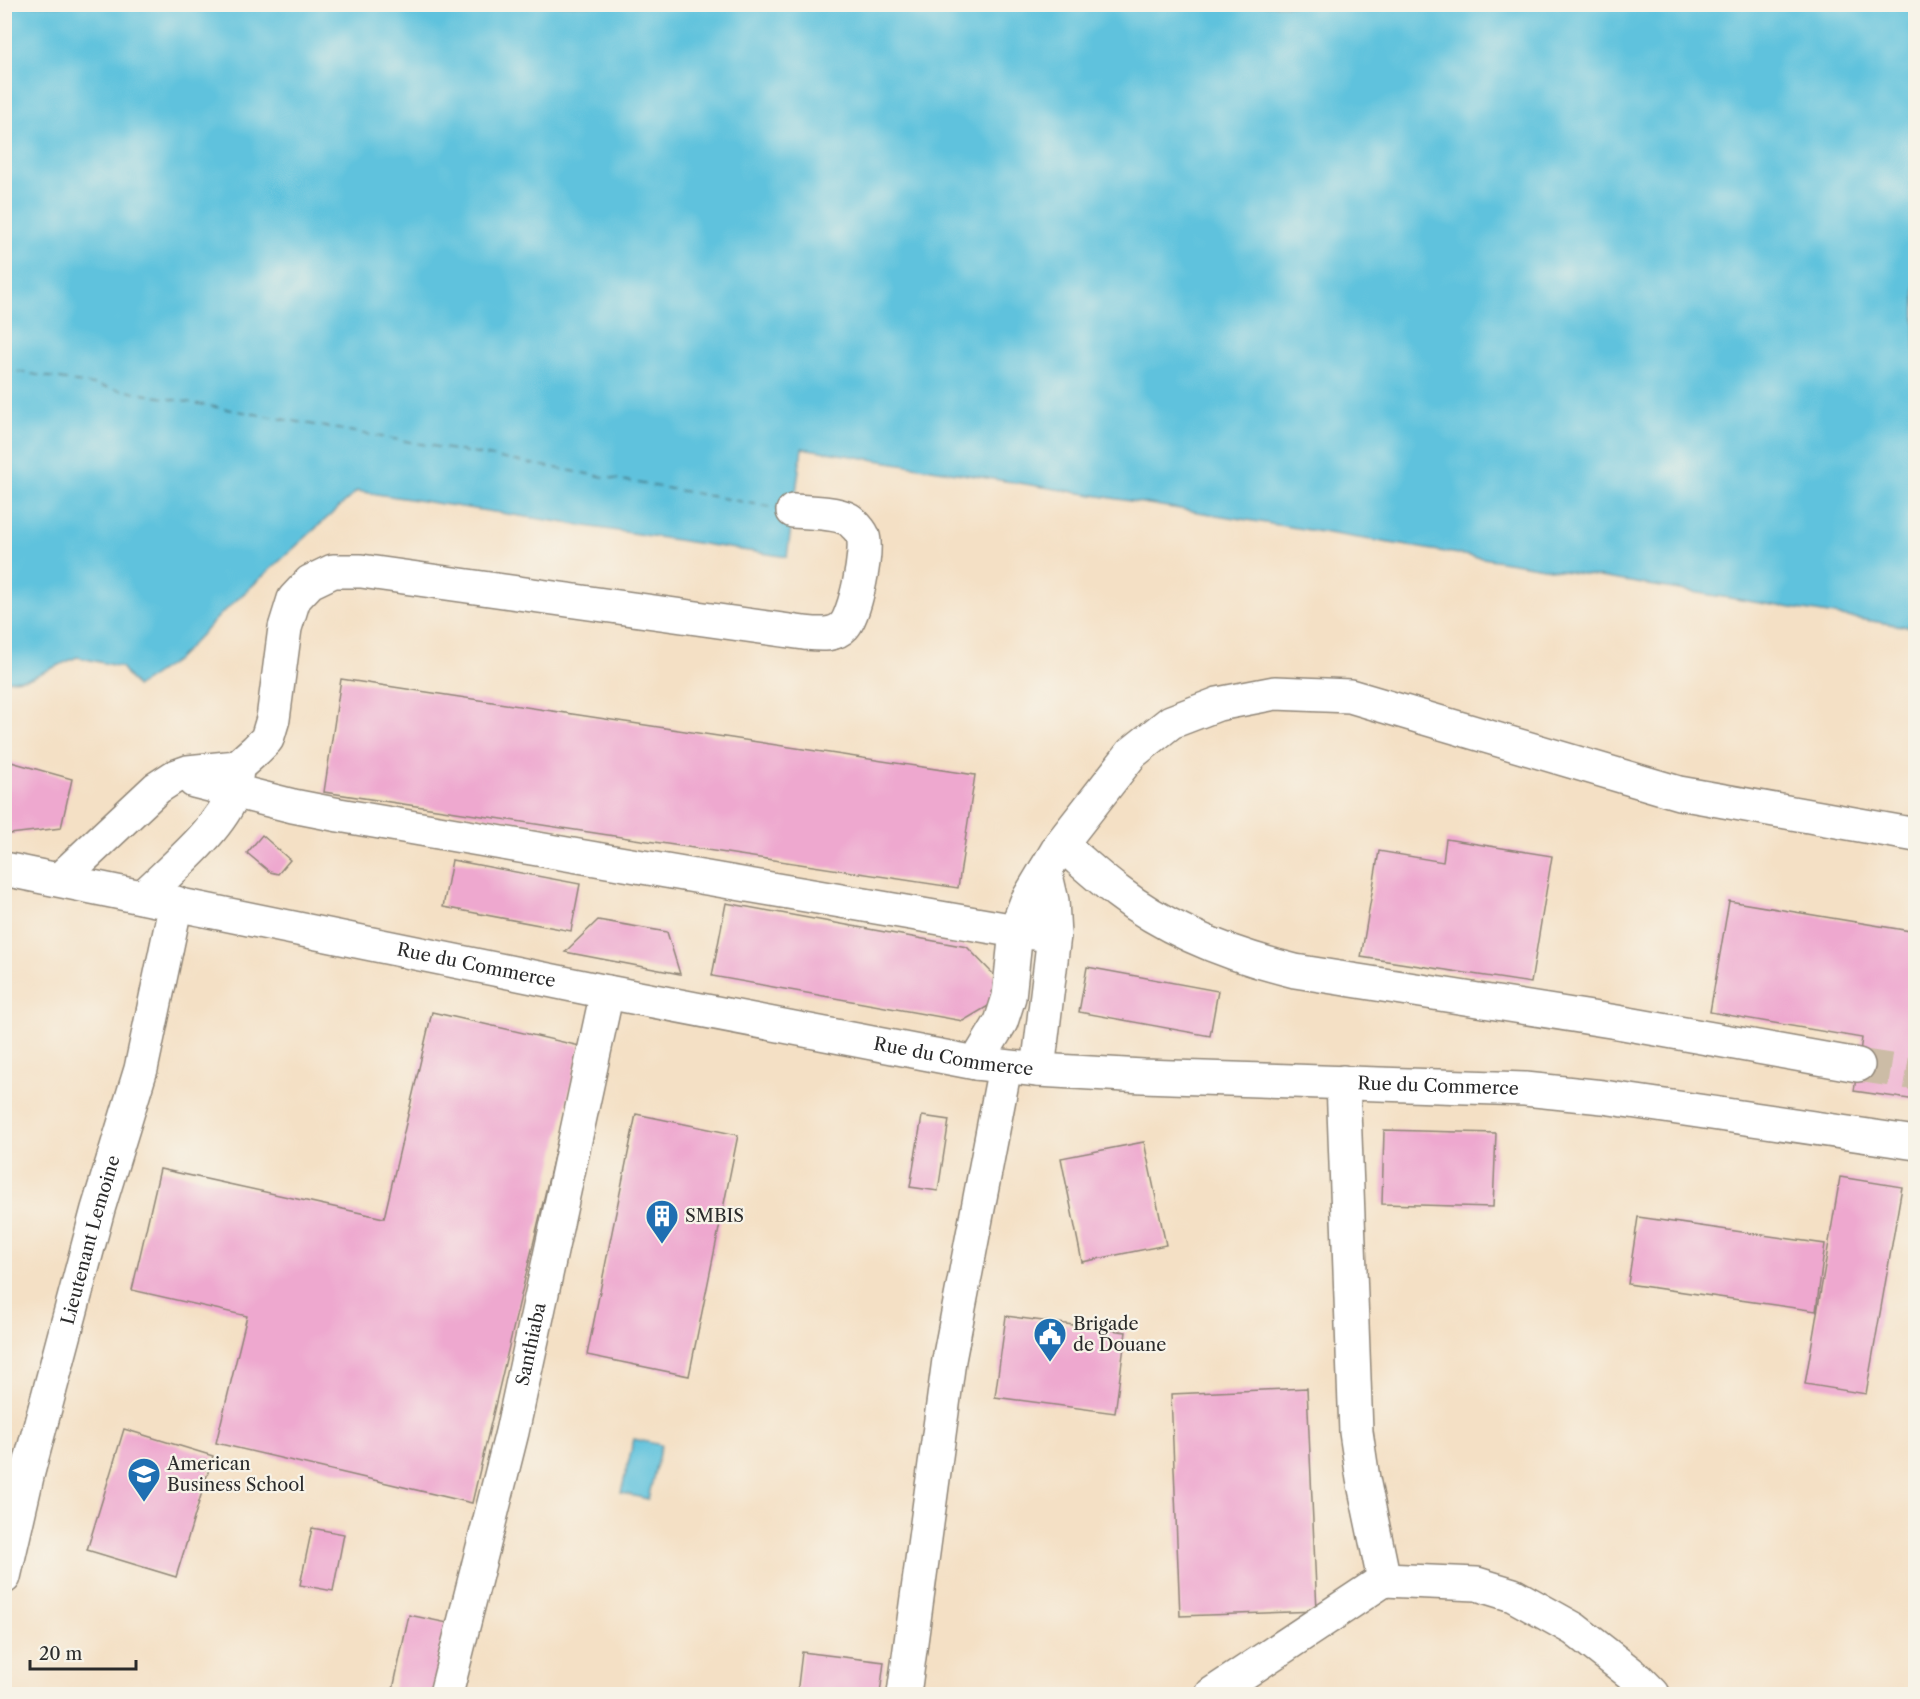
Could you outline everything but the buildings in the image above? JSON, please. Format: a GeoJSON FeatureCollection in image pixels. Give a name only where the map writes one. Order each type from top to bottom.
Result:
{"type":"FeatureCollection","features":[{"type":"Feature","properties":{"kind":"street"},"geometry":{"type":"LineString","coordinates":[[143,897],[205,836],[225,809],[236,779],[267,739],[273,719],[285,628],[294,599],[310,582],[333,571],[361,571],[804,633],[831,634],[844,627],[852,611],[865,551],[863,534],[848,519],[828,514],[793,511]]}},
{"type":"Feature","properties":{"kind":"street"},"geometry":{"type":"LineString","coordinates":[[904,1695],[991,1065],[1009,997],[1016,931],[1027,901],[1053,857],[1132,753],[1171,722],[1218,704],[1275,693],[1350,696],[1679,793],[1916,835]]}},
{"type":"Feature","properties":{"kind":"street"},"geometry":{"type":"LineString","coordinates":[[60,879],[157,788],[174,777],[236,779],[293,806],[339,815],[1016,931],[1054,935]]}},
{"type":"Feature","properties":{"kind":"street"},"geometry":{"type":"LineString","coordinates":[[1038,1070],[1054,935],[1053,857]]}},
{"type":"Feature","properties":{"kind":"street"},"geometry":{"type":"LineString","coordinates":[[1053,857],[1197,938],[1257,962],[1295,971],[1617,1022],[1858,1065]]}},
{"type":"Feature","properties":{"kind":"street","name":"Rue du Commerce"},"geometry":{"type":"LineString","coordinates":[[4,869],[608,992],[991,1065],[1143,1076],[1525,1089],[1603,1097],[1916,1143]]}},
{"type":"Feature","properties":{"kind":"street","name":"Lieutenant Lemoine"},"geometry":{"type":"LineString","coordinates":[[4,1577],[16,1469],[141,1069],[176,903]]}},
{"type":"Feature","properties":{"kind":"street","name":"Santhiaba"},"geometry":{"type":"LineString","coordinates":[[446,1695],[512,1432],[608,992]]}},
{"type":"Feature","properties":{"kind":"street"},"geometry":{"type":"LineString","coordinates":[[1343,1082],[1356,1432],[1363,1479],[1384,1580]]}},
{"type":"Feature","properties":{"kind":"street"},"geometry":{"type":"LineString","coordinates":[[1212,1695],[1384,1580],[1477,1584],[1513,1595],[1574,1629],[1638,1679],[1653,1695]]}},
{"type":"Feature","properties":{"kind":"water"},"geometry":{"type":"Polygon","coordinates":[[[5,5],[1915,5],[1915,628],[802,448],[787,557],[357,491],[220,615],[178,659],[136,687],[121,667],[77,657],[30,678],[5,681],[5,5]]]}},
{"type":"Feature","properties":{"kind":"water"},"geometry":{"type":"Polygon","coordinates":[[[634,1439],[661,1445],[648,1499],[621,1493],[634,1439]]]}},
{"type":"Feature","properties":{"kind":"ferry route"},"geometry":{"type":"LineString","coordinates":[[4,369],[777,508]]}},
{"type":"Feature","properties":{"kind":"tunnel"},"geometry":{"type":"LineString","coordinates":[[1858,1065],[1916,1074]]}},
{"type":"Feature","properties":{"kind":"place","name":"SMBIS"},"geometry":{"type":"Point","coordinates":[662,1245]}},
{"type":"Feature","properties":{"kind":"place","name":"Brigade de Douane"},"geometry":{"type":"Point","coordinates":[1050,1363]}},
{"type":"Feature","properties":{"kind":"place","name":"American Business School"},"geometry":{"type":"Point","coordinates":[144,1503]}}]}
